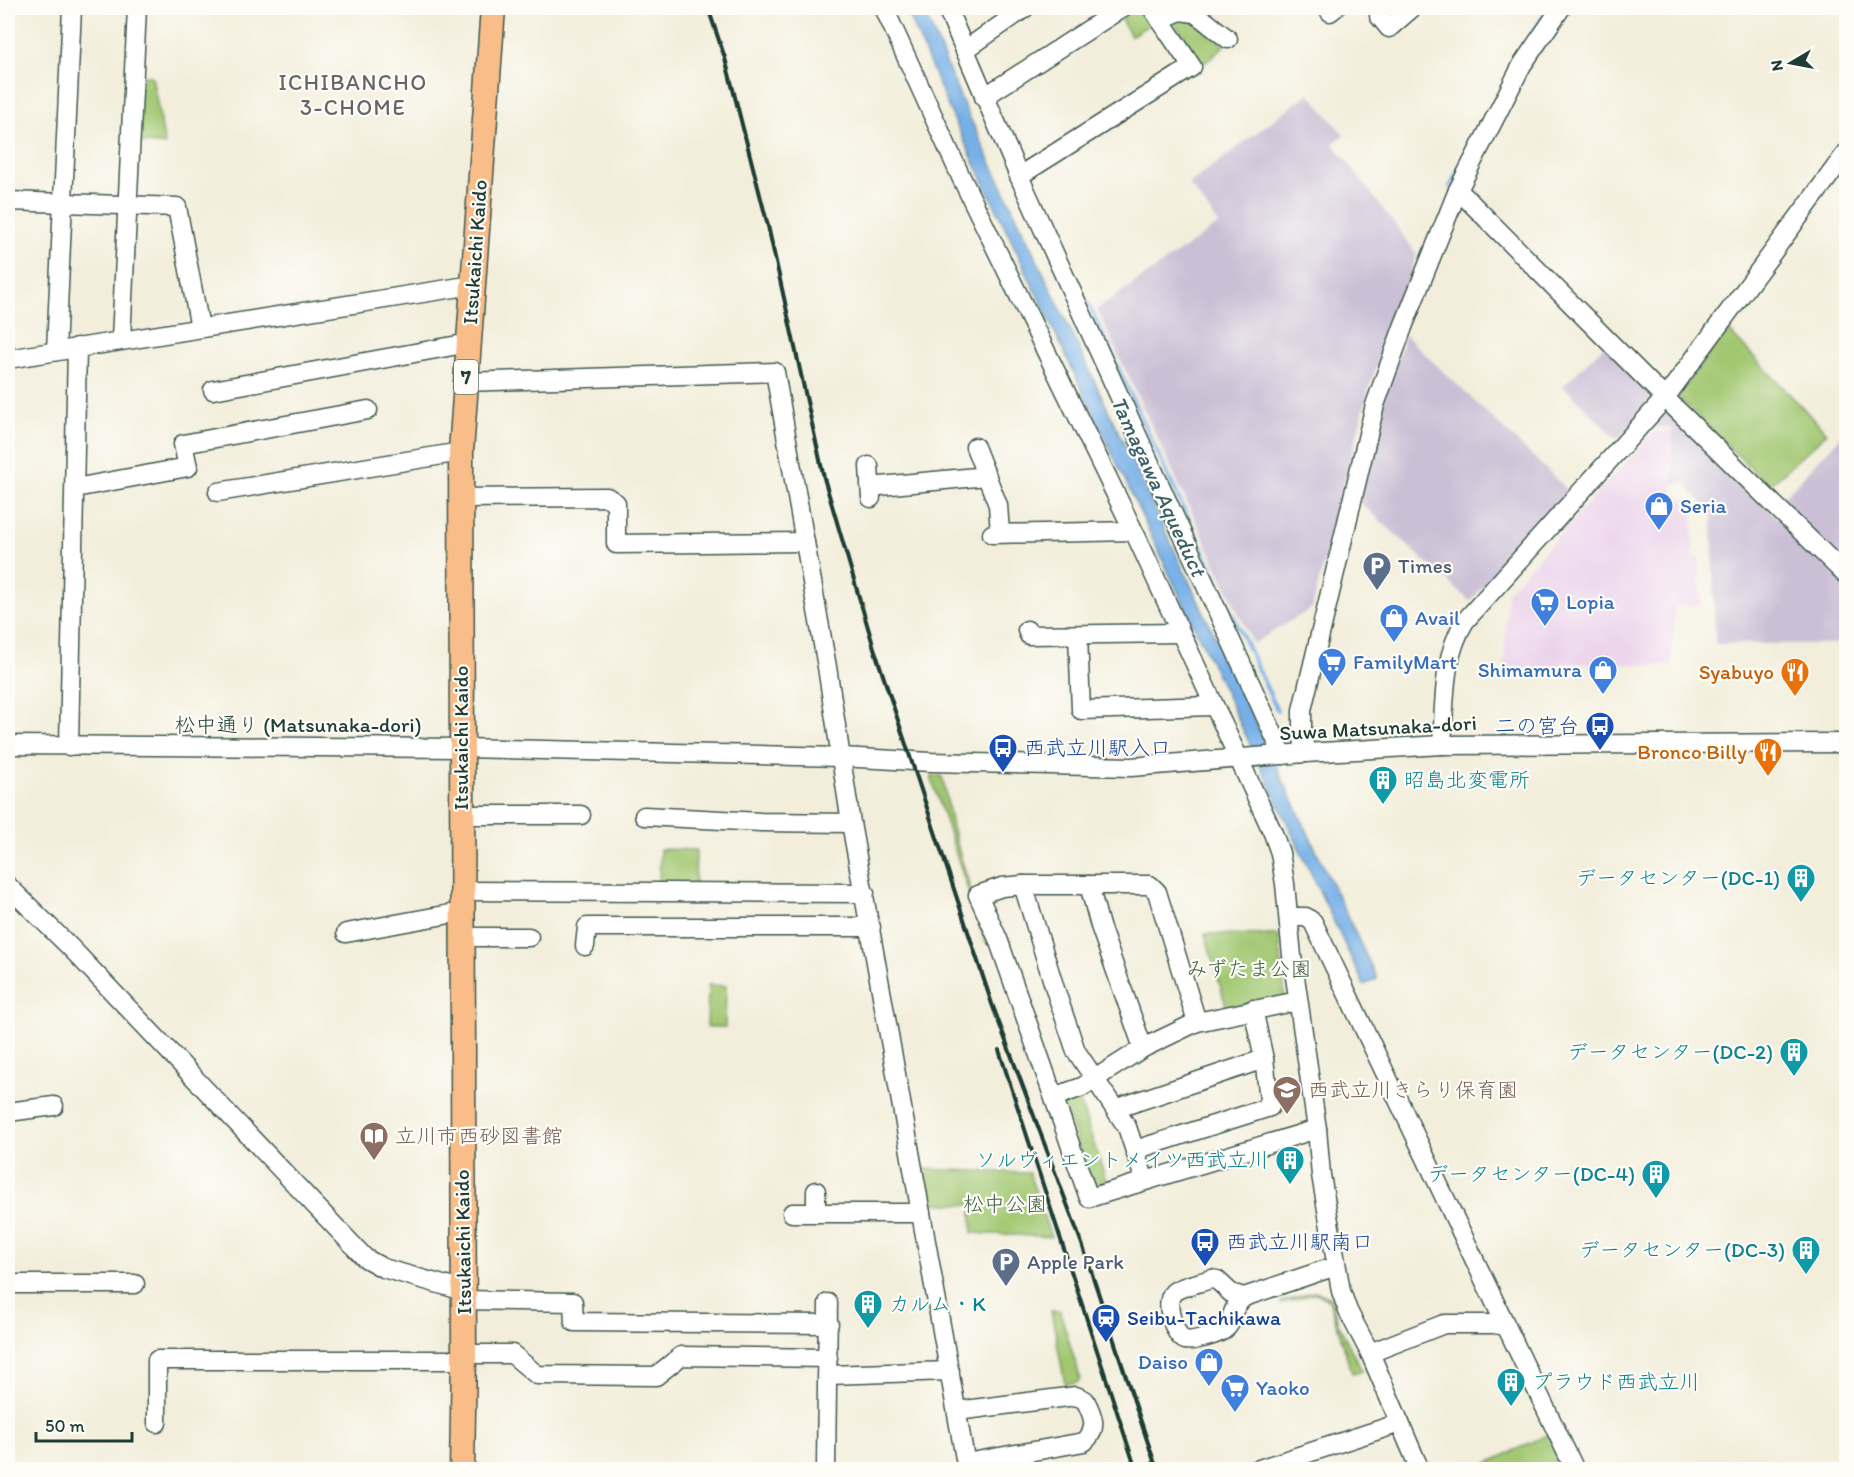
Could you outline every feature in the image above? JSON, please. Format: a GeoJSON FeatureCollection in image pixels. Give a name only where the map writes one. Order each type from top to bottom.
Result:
{"type":"FeatureCollection","features":[{"type":"Feature","properties":{"kind":"main road","name":"Itsukaichi Kaido"},"geometry":{"type":"LineString","coordinates":[[462,1470],[464,1357],[461,452],[494,8]]}},
{"type":"Feature","properties":{"kind":"street"},"geometry":{"type":"LineString","coordinates":[[56,351],[72,8]]}},
{"type":"Feature","properties":{"kind":"street"},"geometry":{"type":"LineString","coordinates":[[121,340],[137,8]]}},
{"type":"Feature","properties":{"kind":"street"},"geometry":{"type":"LineString","coordinates":[[884,8],[962,177],[1133,531],[1213,706],[1246,758],[1280,853],[1290,917],[1298,1001],[1336,1266],[1348,1311],[1370,1353],[1420,1470]]}},
{"type":"Feature","properties":{"kind":"street"},"geometry":{"type":"LineString","coordinates":[[966,50],[1025,8]]}},
{"type":"Feature","properties":{"kind":"street"},"geometry":{"type":"LineString","coordinates":[[984,97],[1122,8]]}},
{"type":"Feature","properties":{"kind":"street"},"geometry":{"type":"LineString","coordinates":[[1379,16],[1389,28],[1412,8]]}},
{"type":"Feature","properties":{"kind":"street"},"geometry":{"type":"LineString","coordinates":[[1305,753],[1302,710],[1375,405],[1403,327],[1458,190],[1518,62],[1560,8]]}},
{"type":"Feature","properties":{"kind":"street"},"geometry":{"type":"LineString","coordinates":[[952,10],[984,97],[1279,755]]}},
{"type":"Feature","properties":{"kind":"street"},"geometry":{"type":"LineString","coordinates":[[1019,176],[1192,67],[1156,14],[1180,11],[1195,13],[1228,39]]}},
{"type":"Feature","properties":{"kind":"street"},"geometry":{"type":"LineString","coordinates":[[1442,745],[1448,660],[1457,634],[1465,621],[1665,398],[1846,153]]}},
{"type":"Feature","properties":{"kind":"street"},"geometry":{"type":"LineString","coordinates":[[1458,190],[1665,398],[1846,574]]}},
{"type":"Feature","properties":{"kind":"street"},"geometry":{"type":"LineString","coordinates":[[8,201],[177,207],[200,328]]}},
{"type":"Feature","properties":{"kind":"street"},"geometry":{"type":"LineString","coordinates":[[8,359],[473,285]]}},
{"type":"Feature","properties":{"kind":"street"},"geometry":{"type":"LineString","coordinates":[[213,390],[469,343]]}},
{"type":"Feature","properties":{"kind":"street"},"geometry":{"type":"LineString","coordinates":[[69,746],[77,347]]}},
{"type":"Feature","properties":{"kind":"street"},"geometry":{"type":"LineString","coordinates":[[466,382],[775,372],[851,823],[865,893],[921,1214],[967,1466],[1084,1442],[1090,1437],[1094,1428],[1091,1412],[1084,1400],[1076,1396],[957,1411]]}},
{"type":"Feature","properties":{"kind":"street"},"geometry":{"type":"LineString","coordinates":[[75,488],[188,467],[183,444],[368,410]]}},
{"type":"Feature","properties":{"kind":"street"},"geometry":{"type":"LineString","coordinates":[[975,447],[998,505],[996,533],[1133,531]]}},
{"type":"Feature","properties":{"kind":"street"},"geometry":{"type":"LineString","coordinates":[[218,492],[461,452]]}},
{"type":"Feature","properties":{"kind":"street"},"geometry":{"type":"LineString","coordinates":[[868,466],[871,493],[987,476]]}},
{"type":"Feature","properties":{"kind":"street"},"geometry":{"type":"LineString","coordinates":[[461,498],[607,497],[616,503],[616,544],[805,542]]}},
{"type":"Feature","properties":{"kind":"street"},"geometry":{"type":"LineString","coordinates":[[1027,630],[1029,635],[1180,633]]}},
{"type":"Feature","properties":{"kind":"street"},"geometry":{"type":"LineString","coordinates":[[1078,635],[1081,710],[1213,706]]}},
{"type":"Feature","properties":{"kind":"street","name":"Suwa Matsunaka-dori"},"geometry":{"type":"LineString","coordinates":[[912,760],[1131,767],[1442,745],[1846,743]]}},
{"type":"Feature","properties":{"kind":"street","name":"松中通り (Matsunaka-dori)"},"geometry":{"type":"LineString","coordinates":[[8,745],[461,748],[912,760]]}},
{"type":"Feature","properties":{"kind":"street"},"geometry":{"type":"LineString","coordinates":[[462,815],[581,815]]}},
{"type":"Feature","properties":{"kind":"street"},"geometry":{"type":"LineString","coordinates":[[653,819],[760,827],[851,823]]}},
{"type":"Feature","properties":{"kind":"street"},"geometry":{"type":"LineString","coordinates":[[1023,885],[1076,1051],[1127,1127],[1145,1181]]}},
{"type":"Feature","properties":{"kind":"street"},"geometry":{"type":"LineString","coordinates":[[1197,1022],[1154,888],[1150,885],[1023,885],[1002,887],[978,895],[999,939],[1089,1198],[1317,1129]]}},
{"type":"Feature","properties":{"kind":"street"},"geometry":{"type":"LineString","coordinates":[[1089,885],[1100,926],[1143,1048]]}},
{"type":"Feature","properties":{"kind":"street"},"geometry":{"type":"LineString","coordinates":[[8,886],[72,949],[366,1258],[383,1268],[463,1296],[573,1302],[574,1322],[828,1323]]}},
{"type":"Feature","properties":{"kind":"street"},"geometry":{"type":"LineString","coordinates":[[346,933],[462,902],[865,893]]}},
{"type":"Feature","properties":{"kind":"street"},"geometry":{"type":"LineString","coordinates":[[1290,917],[1306,917],[1313,922],[1575,1470]]}},
{"type":"Feature","properties":{"kind":"street"},"geometry":{"type":"LineString","coordinates":[[585,946],[587,927],[871,927]]}},
{"type":"Feature","properties":{"kind":"street"},"geometry":{"type":"LineString","coordinates":[[462,937],[529,937]]}},
{"type":"Feature","properties":{"kind":"street"},"geometry":{"type":"LineString","coordinates":[[1054,1097],[1082,1087],[1143,1048],[1197,1022],[1298,1001]]}},
{"type":"Feature","properties":{"kind":"street"},"geometry":{"type":"LineString","coordinates":[[1135,1150],[1270,1107],[1264,1059],[1253,1009]]}},
{"type":"Feature","properties":{"kind":"street"},"geometry":{"type":"LineString","coordinates":[[1115,1109],[1264,1059]]}},
{"type":"Feature","properties":{"kind":"street"},"geometry":{"type":"LineString","coordinates":[[8,1112],[54,1106]]}},
{"type":"Feature","properties":{"kind":"street"},"geometry":{"type":"LineString","coordinates":[[816,1191],[816,1213]]}},
{"type":"Feature","properties":{"kind":"street"},"geometry":{"type":"LineString","coordinates":[[792,1213],[921,1214]]}},
{"type":"Feature","properties":{"kind":"street"},"geometry":{"type":"LineString","coordinates":[[1237,1299],[1336,1266]]}},
{"type":"Feature","properties":{"kind":"street"},"geometry":{"type":"LineString","coordinates":[[8,1284],[135,1284]]}},
{"type":"Feature","properties":{"kind":"street"},"geometry":{"type":"LineString","coordinates":[[826,1467],[828,1303]]}},
{"type":"Feature","properties":{"kind":"street"},"geometry":{"type":"LineString","coordinates":[[1370,1353],[1444,1324],[1506,1326]]}},
{"type":"Feature","properties":{"kind":"street"},"geometry":{"type":"LineString","coordinates":[[157,1423],[158,1360],[464,1357],[512,1354],[537,1375],[656,1376],[681,1356],[828,1367],[950,1371]]}},
{"type":"Feature","properties":{"kind":"street"},"geometry":{"type":"LineString","coordinates":[[1256,1470],[1400,1422]]}},
{"type":"Feature","properties":{"kind":"shaded area"},"geometry":{"type":"Polygon","coordinates":[[[1309,93],[1344,135],[1333,143],[1417,254],[1369,388],[1312,608],[1253,644],[1097,309],[1219,224],[1189,184],[1309,93]]]}},
{"type":"Feature","properties":{"kind":"shaded area"},"geometry":{"type":"Polygon","coordinates":[[[1405,335],[1570,492],[1470,601],[1357,500],[1378,415],[1405,335]]]}},
{"type":"Feature","properties":{"kind":"shaded area"},"geometry":{"type":"Polygon","coordinates":[[[1606,344],[1655,399],[1618,440],[1563,386],[1606,344]]]}},
{"type":"Feature","properties":{"kind":"shaded area"},"geometry":{"type":"Polygon","coordinates":[[[1662,413],[1672,413],[1846,586],[1846,644],[1715,644],[1712,514],[1685,483],[1673,484],[1672,428],[1648,427],[1662,413]]]}},
{"type":"Feature","properties":{"kind":"shaded area"},"geometry":{"type":"Polygon","coordinates":[[[1671,430],[1673,499],[1693,499],[1693,557],[1699,558],[1701,606],[1675,606],[1672,665],[1563,663],[1562,675],[1504,675],[1507,592],[1654,431],[1671,430]]]}},
{"type":"Feature","properties":{"kind":"shaded area"},"geometry":{"type":"Polygon","coordinates":[[[1846,431],[1846,564],[1781,500],[1846,431]]]}},
{"type":"Feature","properties":{"kind":"green space"},"geometry":{"type":"Polygon","coordinates":[[[1137,8],[1147,8],[1155,21],[1131,36],[1120,18],[1137,8]]]}},
{"type":"Feature","properties":{"kind":"green space"},"geometry":{"type":"Polygon","coordinates":[[[1191,16],[1224,46],[1204,63],[1173,21],[1191,16]]]}},
{"type":"Feature","properties":{"kind":"green space"},"geometry":{"type":"Polygon","coordinates":[[[137,76],[152,76],[165,145],[134,142],[137,76]]]}},
{"type":"Feature","properties":{"kind":"green space"},"geometry":{"type":"Polygon","coordinates":[[[1728,330],[1827,433],[1769,486],[1677,396],[1728,330]]]}},
{"type":"Feature","properties":{"kind":"green space"},"geometry":{"type":"Polygon","coordinates":[[[941,776],[952,827],[973,898],[995,942],[985,942],[931,777],[941,776]]]}},
{"type":"Feature","properties":{"kind":"green space"},"geometry":{"type":"Polygon","coordinates":[[[660,849],[696,850],[695,886],[659,885],[660,849]]]}},
{"type":"Feature","properties":{"kind":"green space","name":"みずたま公園"},"geometry":{"type":"Polygon","coordinates":[[[1205,934],[1279,935],[1285,998],[1227,1009],[1205,934]]]}},
{"type":"Feature","properties":{"kind":"green space"},"geometry":{"type":"Polygon","coordinates":[[[708,985],[726,986],[725,1027],[707,1027],[708,985]]]}},
{"type":"Feature","properties":{"kind":"green space"},"geometry":{"type":"Polygon","coordinates":[[[1078,1096],[1108,1186],[1095,1190],[1063,1105],[1065,1099],[1078,1096]]]}},
{"type":"Feature","properties":{"kind":"green space","name":"松中公園"},"geometry":{"type":"Polygon","coordinates":[[[922,1169],[1029,1173],[1051,1237],[972,1233],[972,1205],[929,1203],[922,1169]]]}},
{"type":"Feature","properties":{"kind":"green space"},"geometry":{"type":"Polygon","coordinates":[[[1316,1291],[1331,1298],[1338,1323],[1362,1371],[1352,1373],[1329,1300],[1316,1293],[1281,1304],[1281,1302],[1316,1291]]]}},
{"type":"Feature","properties":{"kind":"green space"},"geometry":{"type":"Polygon","coordinates":[[[1051,1311],[1060,1311],[1080,1378],[1078,1382],[1065,1384],[1051,1311]]]}},
{"type":"Feature","properties":{"kind":"green space"},"geometry":{"type":"Polygon","coordinates":[[[1549,1434],[1560,1459],[1538,1469],[1473,1470],[1549,1434]]]}},
{"type":"Feature","properties":{"kind":"water"},"geometry":{"type":"Polygon","coordinates":[[[906,8],[923,8],[961,99],[1377,979],[1364,985],[950,111],[906,8]]]}},
{"type":"Feature","properties":{"kind":"waterway"},"geometry":{"type":"LineString","coordinates":[[1522,49],[1549,8]]}},
{"type":"Feature","properties":{"kind":"waterway"},"geometry":{"type":"LineString","coordinates":[[1450,187],[1467,154]]}},
{"type":"Feature","properties":{"kind":"waterway","name":"Tamagawa Aqueduct"},"geometry":{"type":"LineString","coordinates":[[1088,303],[1277,710]]}},
{"type":"Feature","properties":{"kind":"waterway"},"geometry":{"type":"LineString","coordinates":[[1291,728],[1294,717]]}},
{"type":"Feature","properties":{"kind":"railway"},"geometry":{"type":"LineString","coordinates":[[708,8],[725,58],[768,226],[824,478],[874,648],[992,1004],[1082,1244],[1157,1470]]}},
{"type":"Feature","properties":{"kind":"railway"},"geometry":{"type":"LineString","coordinates":[[999,1050],[1136,1470]]}},
{"type":"Feature","properties":{"kind":"place","name":"Seria"},"geometry":{"type":"Point","coordinates":[1659,532]}},
{"type":"Feature","properties":{"kind":"place","name":"Times"},"geometry":{"type":"Point","coordinates":[1377,592]}},
{"type":"Feature","properties":{"kind":"place","name":"Lopia"},"geometry":{"type":"Point","coordinates":[1545,628]}},
{"type":"Feature","properties":{"kind":"place","name":"Avail"},"geometry":{"type":"Point","coordinates":[1394,644]}},
{"type":"Feature","properties":{"kind":"place","name":"FamilyMart"},"geometry":{"type":"Point","coordinates":[1332,688]}},
{"type":"Feature","properties":{"kind":"place","name":"Shimamura"},"geometry":{"type":"Point","coordinates":[1603,696]}},
{"type":"Feature","properties":{"kind":"place","name":"Syabuyo"},"geometry":{"type":"Point","coordinates":[1795,698]}},
{"type":"Feature","properties":{"kind":"place","name":"二の宮台"},"geometry":{"type":"Point","coordinates":[1600,752]}},
{"type":"Feature","properties":{"kind":"place","name":"西武立川駅入口"},"geometry":{"type":"Point","coordinates":[1003,774]}},
{"type":"Feature","properties":{"kind":"place","name":"Bronco Billy"},"geometry":{"type":"Point","coordinates":[1768,778]}},
{"type":"Feature","properties":{"kind":"place","name":"昭島北変電所"},"geometry":{"type":"Point","coordinates":[1383,806]}},
{"type":"Feature","properties":{"kind":"place","name":"データセンター(DC-1)"},"geometry":{"type":"Point","coordinates":[1801,904]}},
{"type":"Feature","properties":{"kind":"place","name":"データセンター(DC-2)"},"geometry":{"type":"Point","coordinates":[1794,1078]}},
{"type":"Feature","properties":{"kind":"place","name":"西武立川きらり保育園"},"geometry":{"type":"Point","coordinates":[1287,1116]}},
{"type":"Feature","properties":{"kind":"place","name":"立川市西砂図書館"},"geometry":{"type":"Point","coordinates":[374,1162]}},
{"type":"Feature","properties":{"kind":"place","name":"ソルヴィエントメイツ西武立川"},"geometry":{"type":"Point","coordinates":[1290,1186]}},
{"type":"Feature","properties":{"kind":"place","name":"データセンター(DC-4)"},"geometry":{"type":"Point","coordinates":[1656,1200]}},
{"type":"Feature","properties":{"kind":"place","name":"西武立川駅南口"},"geometry":{"type":"Point","coordinates":[1205,1268]}},
{"type":"Feature","properties":{"kind":"place","name":"データセンター(DC-3)"},"geometry":{"type":"Point","coordinates":[1806,1276]}},
{"type":"Feature","properties":{"kind":"place","name":"Apple Park"},"geometry":{"type":"Point","coordinates":[1006,1288]}},
{"type":"Feature","properties":{"kind":"place","name":"カルム・K"},"geometry":{"type":"Point","coordinates":[868,1330]}},
{"type":"Feature","properties":{"kind":"place","name":"Seibu-Tachikawa"},"geometry":{"type":"Point","coordinates":[1106,1344]}},
{"type":"Feature","properties":{"kind":"place","name":"Daiso"},"geometry":{"type":"Point","coordinates":[1209,1388]}},
{"type":"Feature","properties":{"kind":"place","name":"プラウド西武立川"},"geometry":{"type":"Point","coordinates":[1511,1408]}},
{"type":"Feature","properties":{"kind":"place","name":"Yaoko"},"geometry":{"type":"Point","coordinates":[1235,1414]}},
{"type":"Feature","properties":{"kind":"district","name":"ICHIBANCHO 3-CHOME"},"geometry":{"type":"Point","coordinates":[353,94]}}]}
